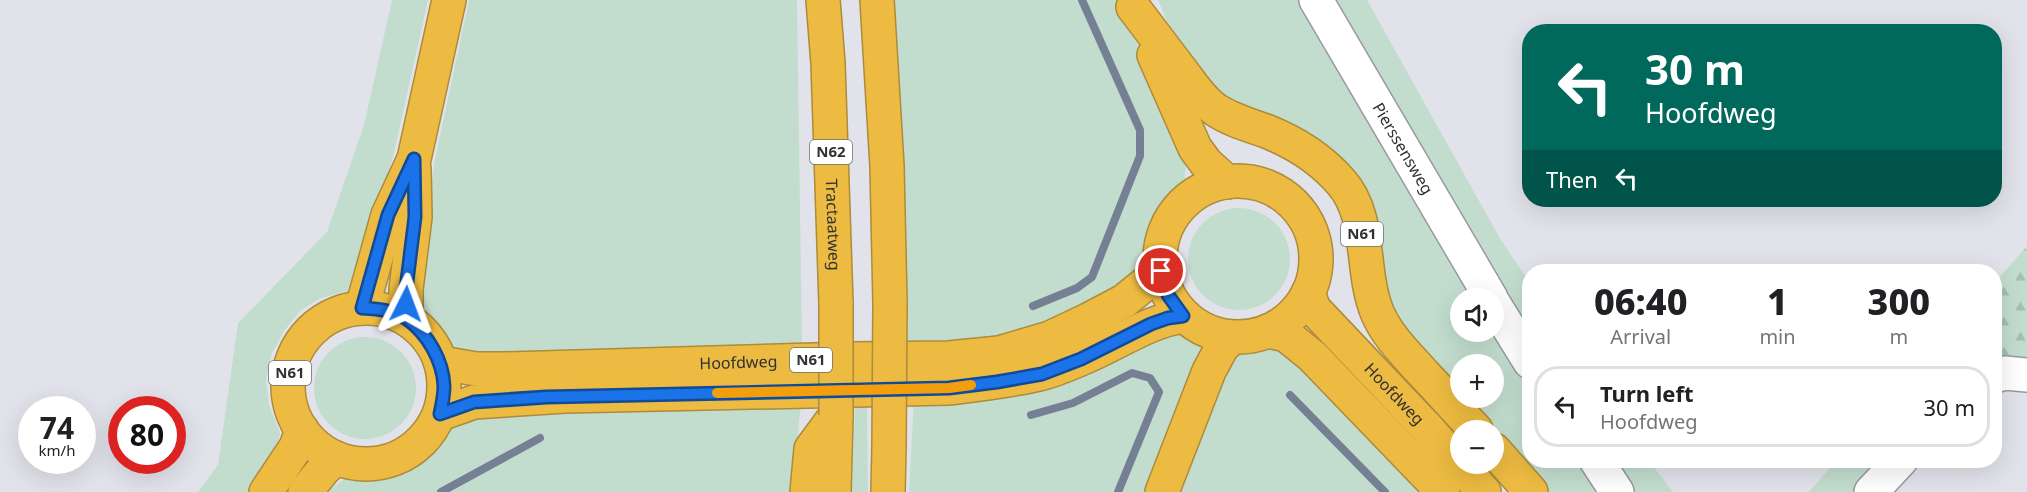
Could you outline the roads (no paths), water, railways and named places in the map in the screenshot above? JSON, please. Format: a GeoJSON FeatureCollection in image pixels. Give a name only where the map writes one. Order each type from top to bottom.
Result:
{"type":"FeatureCollection","features":[{"type":"Feature","properties":{"kind":"highway"},"geometry":{"type":"LineString","coordinates":[[362,308],[388,215],[414,159],[449,0]]}},
{"type":"Feature","properties":{"kind":"highway","name":"Tractaatweg"},"geometry":{"type":"LineString","coordinates":[[823,0],[828,63],[836,303],[836,415],[823,449]]}},
{"type":"Feature","properties":{"kind":"highway"},"geometry":{"type":"LineString","coordinates":[[877,0],[887,166],[891,375],[888,492]]}},
{"type":"Feature","properties":{"kind":"highway"},"geometry":{"type":"LineString","coordinates":[[1131,4],[1195,148],[1206,163],[1227,182]]}},
{"type":"Feature","properties":{"kind":"highway","name":"N61"},"geometry":{"type":"LineString","coordinates":[[1131,4],[1194,88],[1213,108],[1301,148],[1318,160],[1342,183],[1355,205],[1362,226],[1367,277],[1382,321],[1405,352],[1467,420]]}},
{"type":"Feature","properties":{"kind":"highway"},"geometry":{"type":"LineString","coordinates":[[406,318],[406,289],[415,217],[414,159]]}},
{"type":"Feature","properties":{"kind":"highway"},"geometry":{"type":"LineString","coordinates":[[1242,181],[1270,187],[1283,194],[1303,214],[1310,227],[1315,248],[1314,277],[1308,293],[1287,320],[1268,331],[1231,338],[1205,331],[1183,316],[1168,295],[1161,271],[1162,240],[1175,213],[1198,192],[1212,185],[1227,182],[1242,181]]}},
{"type":"Feature","properties":{"kind":"highway","name":"Hoofdweg"},"geometry":{"type":"LineString","coordinates":[[441,363],[476,369],[504,369],[949,358],[999,353],[1050,338],[1089,320],[1124,301],[1161,271]]}},
{"type":"Feature","properties":{"kind":"highway","name":"Hoofdweg"},"geometry":{"type":"LineString","coordinates":[[1308,293],[1314,309],[1484,492]]}},
{"type":"Feature","properties":{"kind":"highway","name":"N61"},"geometry":{"type":"LineString","coordinates":[[362,308],[385,310],[406,318],[420,331],[441,363],[444,388],[440,414],[423,440],[399,459],[383,464],[351,463],[316,447],[302,430],[291,405],[289,378],[297,351],[313,329],[324,321],[349,310],[362,308]]}},
{"type":"Feature","properties":{"kind":"highway","name":"Hoofdweg"},"geometry":{"type":"LineString","coordinates":[[440,414],[474,402],[565,396],[968,386],[1042,374],[1081,359],[1151,324],[1183,316]]}},
{"type":"Feature","properties":{"kind":"highway","name":"Hoofdweg"},"geometry":{"type":"LineString","coordinates":[[1268,331],[1286,335],[1312,357],[1443,492]]}},
{"type":"Feature","properties":{"kind":"highway"},"geometry":{"type":"LineString","coordinates":[[1162,492],[1209,371],[1222,347],[1231,338]]}},
{"type":"Feature","properties":{"kind":"highway"},"geometry":{"type":"LineString","coordinates":[[266,492],[296,447],[302,430]]}},
{"type":"Feature","properties":{"kind":"highway","name":"N62"},"geometry":{"type":"LineString","coordinates":[[807,492],[823,449]]}},
{"type":"Feature","properties":{"kind":"highway","name":"N62"},"geometry":{"type":"LineString","coordinates":[[823,449],[834,492]]}},
{"type":"Feature","properties":{"kind":"highway"},"geometry":{"type":"LineString","coordinates":[[305,492],[336,458]]}},
{"type":"Feature","properties":{"kind":"highway"},"geometry":{"type":"LineString","coordinates":[[1504,461],[1531,492]]}},
{"type":"Feature","properties":{"kind":"street","name":"Pierssensweg"},"geometry":{"type":"LineString","coordinates":[[1316,0],[1485,288]]}},
{"type":"Feature","properties":{"kind":"street"},"geometry":{"type":"LineString","coordinates":[[1504,320],[1522,349]]}},
{"type":"Feature","properties":{"kind":"street"},"geometry":{"type":"LineString","coordinates":[[2002,374],[2027,375]]}},
{"type":"Feature","properties":{"kind":"street"},"geometry":{"type":"LineString","coordinates":[[1601,468],[1617,492]]}},
{"type":"Feature","properties":{"kind":"street"},"geometry":{"type":"LineString","coordinates":[[1871,492],[1894,468]]}},
{"type":"Feature","properties":{"kind":"waterway"},"geometry":{"type":"LineString","coordinates":[[1033,306],[1077,288],[1092,277],[1140,156],[1140,130],[1082,0]]}},
{"type":"Feature","properties":{"kind":"waterway"},"geometry":{"type":"LineString","coordinates":[[1031,415],[1073,403],[1132,373],[1150,378],[1159,392],[1118,492]]}},
{"type":"Feature","properties":{"kind":"waterway"},"geometry":{"type":"LineString","coordinates":[[1290,395],[1385,492]]}},
{"type":"Feature","properties":{"kind":"waterway"},"geometry":{"type":"LineString","coordinates":[[441,492],[540,438]]}}]}
